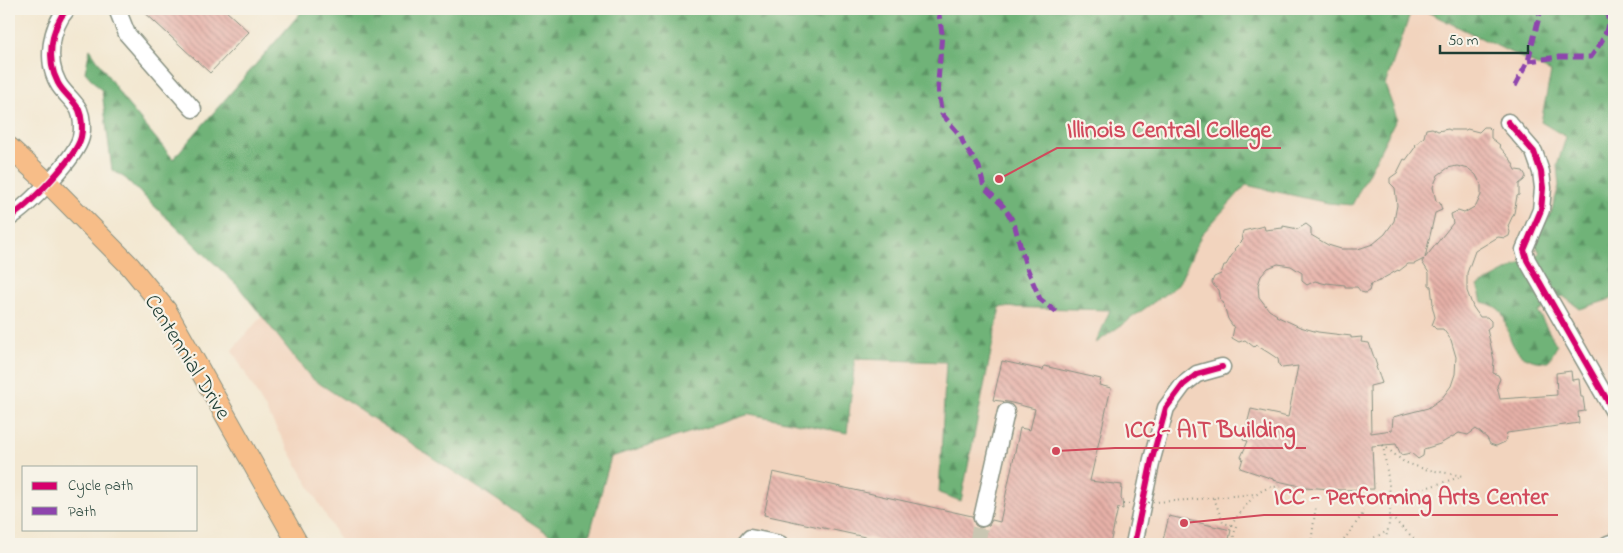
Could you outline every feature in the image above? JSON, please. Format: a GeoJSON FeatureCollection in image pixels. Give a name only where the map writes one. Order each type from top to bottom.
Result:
{"type":"FeatureCollection","features":[{"type":"Feature","properties":{"kind":"main road","name":"Centennial Drive"},"geometry":{"type":"LineString","coordinates":[[9,147],[48,183],[130,266],[166,310],[298,544]]}},
{"type":"Feature","properties":{"kind":"street"},"geometry":{"type":"LineString","coordinates":[[9,218],[48,183],[77,148],[82,135],[79,111],[58,85],[52,69],[50,51],[62,15],[67,9]]}},
{"type":"Feature","properties":{"kind":"street"},"geometry":{"type":"LineString","coordinates":[[117,9],[128,34],[193,109]]}},
{"type":"Feature","properties":{"kind":"street"},"geometry":{"type":"LineString","coordinates":[[1508,122],[1534,152],[1542,172],[1544,188],[1541,210],[1524,250],[1614,412]]}},
{"type":"Feature","properties":{"kind":"street"},"geometry":{"type":"LineString","coordinates":[[1134,544],[1152,458],[1166,408],[1183,385],[1198,374],[1222,367]]}},
{"type":"Feature","properties":{"kind":"street"},"geometry":{"type":"LineString","coordinates":[[982,518],[1006,412]]}},
{"type":"Feature","properties":{"kind":"street"},"geometry":{"type":"LineString","coordinates":[[745,544],[750,538],[780,544]]}},
{"type":"Feature","properties":{"kind":"street"},"geometry":{"type":"LineString","coordinates":[[1608,544],[1614,542]]}},
{"type":"Feature","properties":{"kind":"path"},"geometry":{"type":"LineString","coordinates":[[1384,544],[1389,531],[1391,517],[1383,445],[1404,462],[1424,469],[1462,476],[1390,499]]}},
{"type":"Feature","properties":{"kind":"path"},"geometry":{"type":"LineString","coordinates":[[1122,504],[1256,494],[1271,486],[1280,487]]}},
{"type":"Feature","properties":{"kind":"path"},"geometry":{"type":"LineString","coordinates":[[1231,525],[1256,494]]}},
{"type":"Feature","properties":{"kind":"path"},"geometry":{"type":"LineString","coordinates":[[1214,498],[1223,523],[1236,526],[1232,544]]}},
{"type":"Feature","properties":{"kind":"path"},"geometry":{"type":"LineString","coordinates":[[1311,544],[1316,505]]}},
{"type":"Feature","properties":{"kind":"path"},"geometry":{"type":"LineString","coordinates":[[1342,544],[1362,515],[1364,507]]}},
{"type":"Feature","properties":{"kind":"path"},"geometry":{"type":"LineString","coordinates":[[1391,517],[1419,543]]}},
{"type":"Feature","properties":{"kind":"path"},"geometry":{"type":"LineString","coordinates":[[1367,544],[1372,539],[1389,531]]}},
{"type":"Feature","properties":{"kind":"path"},"geometry":{"type":"LineString","coordinates":[[1397,544],[1419,543]]}},
{"type":"Feature","properties":{"kind":"shaded area"},"geometry":{"type":"Polygon","coordinates":[[[534,9],[1614,9],[1614,544],[342,544],[232,350],[534,9]]]}},
{"type":"Feature","properties":{"kind":"green space"},"geometry":{"type":"Polygon","coordinates":[[[304,9],[1412,9],[1385,85],[1397,118],[1352,205],[1328,203],[1246,185],[1202,234],[1178,285],[1096,343],[1110,310],[1000,307],[961,501],[939,493],[946,362],[855,359],[847,433],[750,414],[611,457],[587,544],[564,544],[311,378],[238,286],[125,178],[112,170],[102,91],[85,72],[90,49],[124,100],[173,159],[304,9]]]}},
{"type":"Feature","properties":{"kind":"green space"},"geometry":{"type":"Polygon","coordinates":[[[1421,9],[1614,9],[1614,298],[1580,309],[1563,296],[1538,312],[1557,346],[1548,362],[1533,360],[1522,356],[1518,352],[1511,340],[1502,313],[1490,304],[1482,302],[1478,286],[1540,253],[1534,242],[1551,213],[1559,186],[1557,166],[1566,137],[1541,122],[1551,72],[1421,9]]]}},
{"type":"Feature","properties":{"kind":"building"},"geometry":{"type":"Polygon","coordinates":[[[141,9],[224,9],[249,32],[210,73],[141,9]]]}},
{"type":"Feature","properties":{"kind":"building"},"geometry":{"type":"Polygon","coordinates":[[[1484,127],[1488,127],[1491,130],[1491,138],[1500,145],[1516,170],[1523,171],[1526,176],[1519,184],[1519,195],[1517,196],[1514,213],[1508,226],[1509,236],[1505,238],[1498,237],[1475,251],[1467,273],[1467,291],[1473,307],[1480,317],[1487,317],[1491,321],[1491,326],[1487,329],[1494,360],[1493,373],[1498,375],[1500,379],[1497,386],[1500,399],[1557,395],[1556,373],[1571,371],[1572,380],[1579,379],[1581,397],[1583,397],[1585,411],[1578,412],[1579,423],[1507,433],[1505,442],[1496,446],[1490,444],[1487,438],[1476,429],[1468,435],[1459,433],[1440,444],[1424,449],[1423,456],[1418,459],[1411,453],[1401,455],[1396,444],[1372,446],[1374,489],[1342,490],[1305,487],[1273,480],[1240,468],[1243,458],[1241,457],[1248,441],[1243,440],[1251,409],[1288,417],[1298,366],[1282,368],[1279,365],[1278,359],[1256,345],[1254,347],[1245,340],[1239,342],[1232,338],[1234,328],[1228,319],[1223,302],[1221,302],[1219,290],[1212,282],[1214,277],[1221,274],[1234,249],[1243,240],[1243,231],[1264,226],[1265,230],[1283,228],[1283,226],[1298,229],[1306,224],[1311,228],[1311,235],[1328,245],[1341,249],[1358,249],[1373,244],[1385,234],[1394,221],[1397,205],[1395,188],[1390,183],[1390,178],[1397,173],[1404,159],[1406,160],[1415,145],[1424,137],[1426,129],[1432,128],[1438,131],[1467,129],[1479,132],[1484,127]],[[1457,166],[1448,168],[1438,175],[1433,187],[1436,201],[1440,203],[1442,210],[1435,213],[1425,258],[1453,223],[1451,214],[1458,211],[1464,213],[1476,206],[1481,195],[1481,185],[1476,175],[1469,169],[1457,166]],[[1424,259],[1414,264],[1408,264],[1399,271],[1371,284],[1369,291],[1365,293],[1361,292],[1357,287],[1345,287],[1345,285],[1326,284],[1315,281],[1307,285],[1302,281],[1302,273],[1291,266],[1278,264],[1268,268],[1261,276],[1258,285],[1259,297],[1276,316],[1300,327],[1318,332],[1351,336],[1351,338],[1362,337],[1361,342],[1369,343],[1382,383],[1370,386],[1371,433],[1392,430],[1393,417],[1428,408],[1442,398],[1451,386],[1455,374],[1456,357],[1451,340],[1443,329],[1436,329],[1432,325],[1435,317],[1431,286],[1429,285],[1429,273],[1422,262],[1424,259]]]}},
{"type":"Feature","properties":{"kind":"building"},"geometry":{"type":"Polygon","coordinates":[[[1002,361],[1043,370],[1044,366],[1101,379],[1099,385],[1111,388],[1090,481],[1122,485],[1121,499],[1123,509],[1118,508],[1110,544],[897,544],[764,515],[773,472],[972,516],[975,525],[980,528],[989,525],[992,520],[1000,522],[1020,428],[1030,430],[1035,409],[993,400],[1002,361]]]}},
{"type":"Feature","properties":{"kind":"building"},"geometry":{"type":"Polygon","coordinates":[[[1169,516],[1231,530],[1228,544],[1162,544],[1169,516]]]}},
{"type":"Feature","properties":{"kind":"tunnel"},"geometry":{"type":"LineString","coordinates":[[977,544],[982,518]]}},
{"type":"Feature","properties":{"kind":"marked path"},"geometry":{"type":"LineString","coordinates":[[938,9],[942,33],[938,82],[942,114],[960,135],[964,145],[979,167],[984,187],[1004,207],[1014,223],[1025,263],[1040,299],[1057,313]]}},
{"type":"Feature","properties":{"kind":"marked path"},"geometry":{"type":"LineString","coordinates":[[1515,86],[1528,61],[1541,9]]}},
{"type":"Feature","properties":{"kind":"marked path"},"geometry":{"type":"LineString","coordinates":[[1528,61],[1558,57],[1591,57],[1607,28],[1608,16],[1606,9]]}},
{"type":"Feature","properties":{"kind":"cycle path"},"geometry":{"type":"LineString","coordinates":[[9,218],[28,203],[61,169],[81,137],[82,123],[79,110],[60,87],[52,65],[51,55],[54,35],[57,25],[67,9]]}},
{"type":"Feature","properties":{"kind":"cycle path"},"geometry":{"type":"LineString","coordinates":[[1508,122],[1534,152],[1541,172],[1543,188],[1541,210],[1524,250],[1527,260],[1614,412]]}},
{"type":"Feature","properties":{"kind":"cycle path"},"geometry":{"type":"LineString","coordinates":[[1134,544],[1152,459],[1166,408],[1183,385],[1197,374],[1222,367]]}},
{"type":"Feature","properties":{"kind":"place","name":"Illinois Central College"},"geometry":{"type":"Point","coordinates":[999,179]}},
{"type":"Feature","properties":{"kind":"place","name":"ICC - AIT Building"},"geometry":{"type":"Point","coordinates":[1056,451]}},
{"type":"Feature","properties":{"kind":"place","name":"ICC - Performing Arts Center"},"geometry":{"type":"Point","coordinates":[1184,523]}}]}
